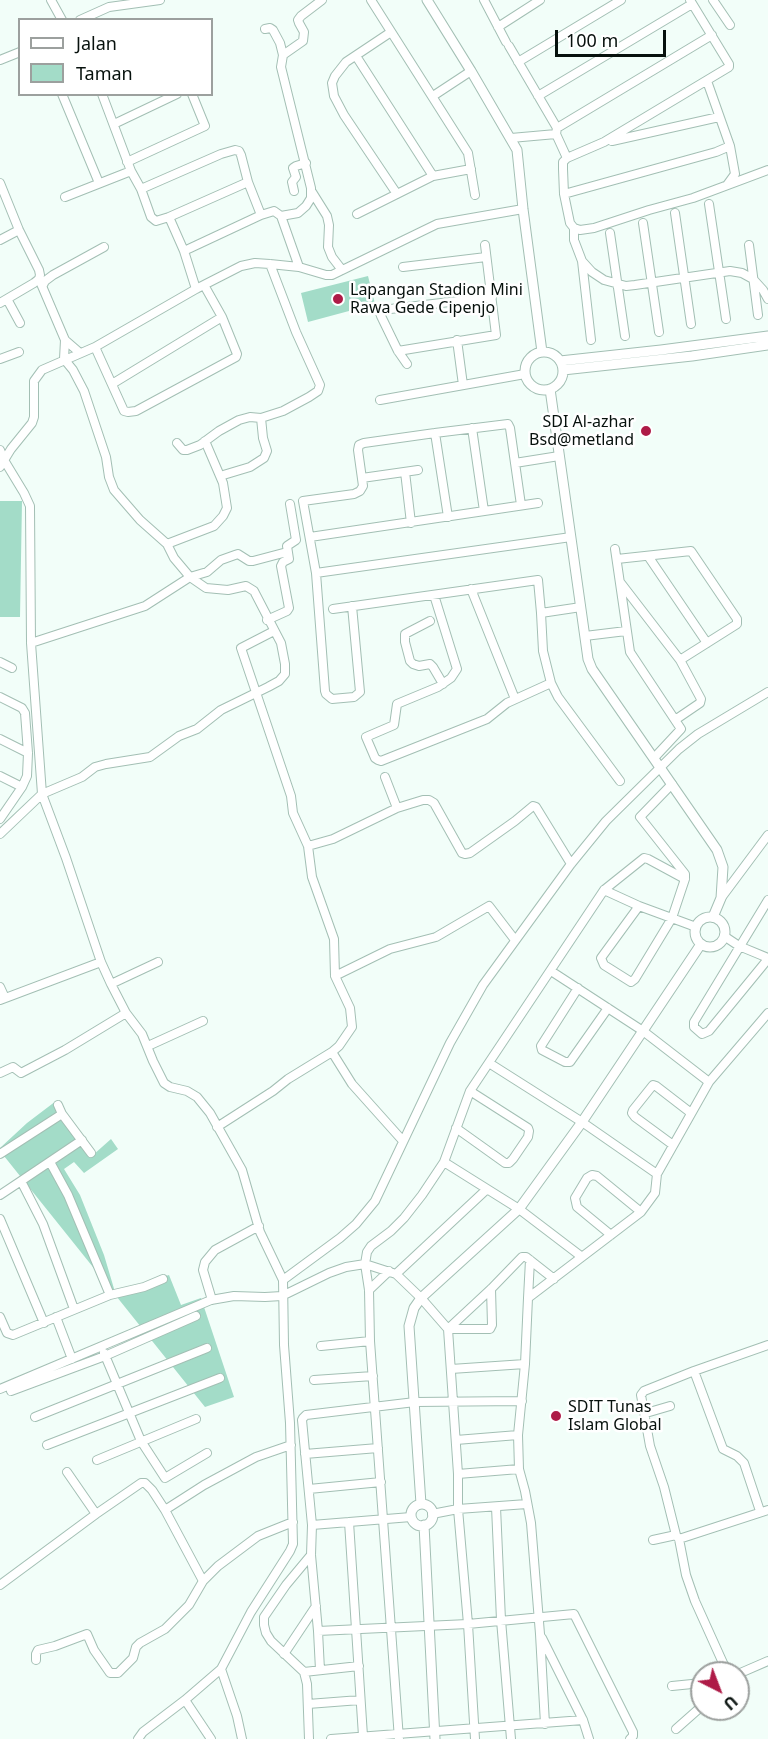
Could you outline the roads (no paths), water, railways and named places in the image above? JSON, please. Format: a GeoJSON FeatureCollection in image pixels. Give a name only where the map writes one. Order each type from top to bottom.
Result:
{"type":"FeatureCollection","features":[{"type":"Feature","properties":{"kind":"street"},"geometry":{"type":"LineString","coordinates":[[51,0],[61,18]]}},
{"type":"Feature","properties":{"kind":"street"},"geometry":{"type":"LineString","coordinates":[[84,18],[109,7],[159,0]]}},
{"type":"Feature","properties":{"kind":"street"},"geometry":{"type":"LineString","coordinates":[[283,55],[303,41],[304,32],[298,20],[322,0]]}},
{"type":"Feature","properties":{"kind":"street"},"geometry":{"type":"LineString","coordinates":[[371,0],[468,153],[475,195]]}},
{"type":"Feature","properties":{"kind":"street"},"geometry":{"type":"LineString","coordinates":[[427,0],[517,150],[542,352]]}},
{"type":"Feature","properties":{"kind":"street"},"geometry":{"type":"LineString","coordinates":[[484,0],[538,96],[567,158]]}},
{"type":"Feature","properties":{"kind":"street"},"geometry":{"type":"LineString","coordinates":[[498,27],[540,0]]}},
{"type":"Feature","properties":{"kind":"street"},"geometry":{"type":"LineString","coordinates":[[518,62],[621,0]]}},
{"type":"Feature","properties":{"kind":"street"},"geometry":{"type":"LineString","coordinates":[[713,0],[730,25]]}},
{"type":"Feature","properties":{"kind":"street"},"geometry":{"type":"LineString","coordinates":[[538,96],[691,2],[729,67],[604,142],[567,158],[563,162],[562,169],[570,223],[574,228],[580,230],[594,228],[693,198],[768,170]]}},
{"type":"Feature","properties":{"kind":"street"},"geometry":{"type":"LineString","coordinates":[[265,29],[273,30],[280,43],[283,55],[281,67],[311,191],[311,198],[298,213],[281,216]]}},
{"type":"Feature","properties":{"kind":"street"},"geometry":{"type":"LineString","coordinates":[[391,32],[346,62],[332,83],[334,96],[344,115],[397,194]]}},
{"type":"Feature","properties":{"kind":"street"},"geometry":{"type":"LineString","coordinates":[[511,138],[556,131],[712,35]]}},
{"type":"Feature","properties":{"kind":"street"},"geometry":{"type":"LineString","coordinates":[[0,60],[18,53]]}},
{"type":"Feature","properties":{"kind":"street"},"geometry":{"type":"LineString","coordinates":[[356,56],[433,176]]}},
{"type":"Feature","properties":{"kind":"street"},"geometry":{"type":"LineString","coordinates":[[433,96],[471,71]]}},
{"type":"Feature","properties":{"kind":"street"},"geometry":{"type":"LineString","coordinates":[[707,81],[730,146],[735,174],[727,185]]}},
{"type":"Feature","properties":{"kind":"street"},"geometry":{"type":"LineString","coordinates":[[63,96],[99,183]]}},
{"type":"Feature","properties":{"kind":"street"},"geometry":{"type":"LineString","coordinates":[[103,96],[127,162],[141,189],[151,218],[156,221],[169,218],[248,182]]}},
{"type":"Feature","properties":{"kind":"street"},"geometry":{"type":"LineString","coordinates":[[114,124],[173,96]]}},
{"type":"Feature","properties":{"kind":"street"},"geometry":{"type":"LineString","coordinates":[[127,162],[205,126],[193,96]]}},
{"type":"Feature","properties":{"kind":"street"},"geometry":{"type":"LineString","coordinates":[[604,142],[719,117]]}},
{"type":"Feature","properties":{"kind":"street"},"geometry":{"type":"LineString","coordinates":[[564,194],[716,152],[730,146]]}},
{"type":"Feature","properties":{"kind":"street"},"geometry":{"type":"LineString","coordinates":[[141,189],[221,154],[236,150],[241,155],[248,182],[261,215]]}},
{"type":"Feature","properties":{"kind":"street"},"geometry":{"type":"LineString","coordinates":[[294,191],[292,182],[296,177],[293,168],[306,163]]}},
{"type":"Feature","properties":{"kind":"street"},"geometry":{"type":"LineString","coordinates":[[357,214],[433,176],[471,169]]}},
{"type":"Feature","properties":{"kind":"street"},"geometry":{"type":"LineString","coordinates":[[65,197],[131,171]]}},
{"type":"Feature","properties":{"kind":"street"},"geometry":{"type":"LineString","coordinates":[[0,183],[19,230],[39,270],[41,282],[55,319],[65,340],[80,353]]}},
{"type":"Feature","properties":{"kind":"street"},"geometry":{"type":"LineString","coordinates":[[311,191],[327,216],[328,247],[332,258],[342,270]]}},
{"type":"Feature","properties":{"kind":"street"},"geometry":{"type":"LineString","coordinates":[[709,204],[726,320]]}},
{"type":"Feature","properties":{"kind":"street"},"geometry":{"type":"LineString","coordinates":[[2,463],[32,423],[34,381],[42,370],[95,347],[241,266],[255,262],[299,267],[332,275],[438,224],[523,209]]}},
{"type":"Feature","properties":{"kind":"street"},"geometry":{"type":"LineString","coordinates":[[184,251],[272,210],[281,216],[299,267]]}},
{"type":"Feature","properties":{"kind":"street"},"geometry":{"type":"LineString","coordinates":[[675,213],[692,324]]}},
{"type":"Feature","properties":{"kind":"street"},"geometry":{"type":"LineString","coordinates":[[95,347],[124,411],[128,412],[136,411],[236,357],[237,354],[222,317],[200,287],[169,218]]}},
{"type":"Feature","properties":{"kind":"street"},"geometry":{"type":"LineString","coordinates":[[643,223],[659,332]]}},
{"type":"Feature","properties":{"kind":"street"},"geometry":{"type":"LineString","coordinates":[[574,228],[574,240],[582,261],[591,340]]}},
{"type":"Feature","properties":{"kind":"street"},"geometry":{"type":"LineString","coordinates":[[0,240],[19,230]]}},
{"type":"Feature","properties":{"kind":"street"},"geometry":{"type":"LineString","coordinates":[[610,233],[625,336]]}},
{"type":"Feature","properties":{"kind":"street"},"geometry":{"type":"LineString","coordinates":[[398,351],[496,335],[484,245]]}},
{"type":"Feature","properties":{"kind":"street"},"geometry":{"type":"LineString","coordinates":[[749,245],[758,315]]}},
{"type":"Feature","properties":{"kind":"street"},"geometry":{"type":"LineString","coordinates":[[20,323],[4,301],[45,281],[104,247]]}},
{"type":"Feature","properties":{"kind":"street"},"geometry":{"type":"LineString","coordinates":[[403,267],[486,256]]}},
{"type":"Feature","properties":{"kind":"street"},"geometry":{"type":"LineString","coordinates":[[582,261],[604,280],[618,284],[635,285],[719,272],[742,273],[753,279],[768,299]]}},
{"type":"Feature","properties":{"kind":"street"},"geometry":{"type":"LineString","coordinates":[[177,443],[183,450],[187,450],[239,420],[250,417],[261,418],[283,411],[318,391],[320,386],[270,264]]}},
{"type":"Feature","properties":{"kind":"street"},"geometry":{"type":"LineString","coordinates":[[407,364],[381,316],[382,310],[492,297]]}},
{"type":"Feature","properties":{"kind":"street"},"geometry":{"type":"LineString","coordinates":[[112,384],[222,317]]}},
{"type":"Feature","properties":{"kind":"street"},"geometry":{"type":"LineString","coordinates":[[661,355],[768,336]]}},
{"type":"Feature","properties":{"kind":"street"},"geometry":{"type":"LineString","coordinates":[[0,834],[42,794],[82,777],[95,767],[150,758],[179,735],[197,729],[220,710],[279,681],[285,674],[281,643],[267,620],[258,598],[250,588],[246,586],[228,590],[206,588],[190,577],[174,558],[167,544],[140,520],[114,490],[106,457],[84,391],[74,370],[64,359],[65,340]]}},
{"type":"Feature","properties":{"kind":"street"},"geometry":{"type":"LineString","coordinates":[[457,340],[463,385]]}},
{"type":"Feature","properties":{"kind":"street"},"geometry":{"type":"LineString","coordinates":[[562,365],[768,345]]}},
{"type":"Feature","properties":{"kind":"street"},"geometry":{"type":"LineString","coordinates":[[0,359],[18,352]]}},
{"type":"Feature","properties":{"kind":"street"},"geometry":{"type":"LineString","coordinates":[[542,352],[555,356],[562,365],[562,378],[550,389],[539,390],[530,384],[525,374],[526,364],[533,356],[542,352]]}},
{"type":"Feature","properties":{"kind":"street"},"geometry":{"type":"LineString","coordinates":[[380,400],[525,374]]}},
{"type":"Feature","properties":{"kind":"street"},"geometry":{"type":"LineString","coordinates":[[550,389],[588,659],[592,669],[721,857],[723,867],[721,898]]}},
{"type":"Feature","properties":{"kind":"street"},"geometry":{"type":"LineString","coordinates":[[220,476],[250,467],[264,458],[267,451],[262,438],[261,418]]}},
{"type":"Feature","properties":{"kind":"street"},"geometry":{"type":"LineString","coordinates":[[352,606],[360,692],[354,696],[332,699],[325,691],[316,573],[303,501],[354,494],[360,491],[363,486],[359,445],[508,424],[521,505]]}},
{"type":"Feature","properties":{"kind":"street"},"geometry":{"type":"LineString","coordinates":[[472,428],[484,510]]}},
{"type":"Feature","properties":{"kind":"street"},"geometry":{"type":"LineString","coordinates":[[435,433],[448,517]]}},
{"type":"Feature","properties":{"kind":"street"},"geometry":{"type":"LineString","coordinates":[[167,544],[214,526],[227,508],[223,483],[205,441]]}},
{"type":"Feature","properties":{"kind":"street"},"geometry":{"type":"LineString","coordinates":[[0,450],[2,463],[24,493],[30,506],[31,643],[42,794],[101,962],[111,984],[126,1012],[142,1034],[164,1083],[197,1097],[210,1113],[242,1170],[259,1226],[283,1280],[294,1539],[290,1551],[251,1612],[221,1669],[185,1700],[159,1718],[138,1739]]}},
{"type":"Feature","properties":{"kind":"street"},"geometry":{"type":"LineString","coordinates":[[515,463],[559,456]]}},
{"type":"Feature","properties":{"kind":"street"},"geometry":{"type":"LineString","coordinates":[[362,478],[418,470]]}},
{"type":"Feature","properties":{"kind":"street"},"geometry":{"type":"LineString","coordinates":[[405,472],[411,523]]}},
{"type":"Feature","properties":{"kind":"street"},"geometry":{"type":"LineString","coordinates":[[310,537],[538,503]]}},
{"type":"Feature","properties":{"kind":"street"},"geometry":{"type":"LineString","coordinates":[[267,620],[289,608],[281,566],[289,559],[286,546],[296,540],[290,504]]}},
{"type":"Feature","properties":{"kind":"street"},"geometry":{"type":"LineString","coordinates":[[316,573],[571,537]]}},
{"type":"Feature","properties":{"kind":"street"},"geometry":{"type":"LineString","coordinates":[[615,549],[630,652],[681,729],[654,758]]}},
{"type":"Feature","properties":{"kind":"street"},"geometry":{"type":"LineString","coordinates":[[616,559],[691,551],[737,619],[736,624],[680,660]]}},
{"type":"Feature","properties":{"kind":"street"},"geometry":{"type":"LineString","coordinates":[[31,643],[145,606],[190,577],[207,572],[221,560],[235,555],[253,561],[287,552]]}},
{"type":"Feature","properties":{"kind":"street"},"geometry":{"type":"LineString","coordinates":[[648,556],[707,643]]}},
{"type":"Feature","properties":{"kind":"street"},"geometry":{"type":"LineString","coordinates":[[333,609],[538,580],[543,651],[551,683],[620,781]]}},
{"type":"Feature","properties":{"kind":"street"},"geometry":{"type":"LineString","coordinates":[[619,581],[680,660],[701,701],[675,720]]}},
{"type":"Feature","properties":{"kind":"street"},"geometry":{"type":"LineString","coordinates":[[471,589],[515,699]]}},
{"type":"Feature","properties":{"kind":"street"},"geometry":{"type":"LineString","coordinates":[[434,595],[457,666],[451,678],[443,684],[400,702],[396,708],[394,725],[366,737],[378,760],[381,761],[487,719],[507,703],[551,683]]}},
{"type":"Feature","properties":{"kind":"street"},"geometry":{"type":"LineString","coordinates":[[541,613],[581,607]]}},
{"type":"Feature","properties":{"kind":"street"},"geometry":{"type":"LineString","coordinates":[[430,621],[405,634],[405,642],[410,661],[419,666],[430,664],[443,684]]}},
{"type":"Feature","properties":{"kind":"street"},"geometry":{"type":"LineString","coordinates":[[217,1127],[273,1091],[288,1078],[332,1052],[352,1027],[350,1008],[335,976],[334,939],[312,877],[308,846],[293,813],[291,796],[241,648],[274,631]]}},
{"type":"Feature","properties":{"kind":"street"},"geometry":{"type":"LineString","coordinates":[[585,636],[626,631]]}},
{"type":"Feature","properties":{"kind":"street"},"geometry":{"type":"LineString","coordinates":[[0,662],[12,668]]}},
{"type":"Feature","properties":{"kind":"street"},"geometry":{"type":"LineString","coordinates":[[283,1280],[356,1224],[375,1201],[450,1042],[483,985],[571,864],[606,821],[660,767],[698,734],[768,693]]}},
{"type":"Feature","properties":{"kind":"street"},"geometry":{"type":"LineString","coordinates":[[0,697],[22,708],[25,713],[28,753],[28,769],[22,787],[1,816]]}},
{"type":"Feature","properties":{"kind":"street"},"geometry":{"type":"LineString","coordinates":[[0,739],[28,753]]}},
{"type":"Feature","properties":{"kind":"street"},"geometry":{"type":"LineString","coordinates":[[0,776],[22,787]]}},
{"type":"Feature","properties":{"kind":"street"},"geometry":{"type":"LineString","coordinates":[[385,777],[397,808]]}},
{"type":"Feature","properties":{"kind":"street"},"geometry":{"type":"LineString","coordinates":[[639,906],[601,958],[604,965],[631,982],[672,918],[686,879],[685,874],[639,817],[672,784]]}},
{"type":"Feature","properties":{"kind":"street"},"geometry":{"type":"LineString","coordinates":[[308,846],[333,839],[397,808],[423,800],[434,803],[462,853],[465,854],[470,853],[516,821],[533,806],[536,807],[571,864]]}},
{"type":"Feature","properties":{"kind":"street"},"geometry":{"type":"LineString","coordinates":[[713,918],[721,898],[768,835]]}},
{"type":"Feature","properties":{"kind":"street"},"geometry":{"type":"LineString","coordinates":[[398,1736],[370,1341],[369,1290],[365,1264],[369,1248],[392,1231],[404,1218],[444,1162],[470,1090],[604,890],[644,858],[686,879]]}},
{"type":"Feature","properties":{"kind":"street"},"geometry":{"type":"LineString","coordinates":[[604,890],[696,927]]}},
{"type":"Feature","properties":{"kind":"street"},"geometry":{"type":"LineString","coordinates":[[724,936],[739,946],[768,958],[709,1031],[702,1034],[694,1027],[694,1022],[739,946],[764,914],[768,900]]}},
{"type":"Feature","properties":{"kind":"street"},"geometry":{"type":"LineString","coordinates":[[335,976],[390,949],[436,937],[489,906],[515,940]]}},
{"type":"Feature","properties":{"kind":"street"},"geometry":{"type":"LineString","coordinates":[[713,918],[723,924],[724,936],[714,946],[707,946],[701,944],[696,936],[696,927],[703,919],[713,918]]}},
{"type":"Feature","properties":{"kind":"street"},"geometry":{"type":"LineString","coordinates":[[421,1504],[409,1326],[414,1308],[421,1298],[519,1209],[582,1122],[701,944]]}},
{"type":"Feature","properties":{"kind":"street"},"geometry":{"type":"LineString","coordinates":[[0,987],[3,999],[101,962]]}},
{"type":"Feature","properties":{"kind":"street"},"geometry":{"type":"LineString","coordinates":[[111,984],[158,962]]}},
{"type":"Feature","properties":{"kind":"street"},"geometry":{"type":"LineString","coordinates":[[550,971],[643,1031],[709,1082]]}},
{"type":"Feature","properties":{"kind":"street"},"geometry":{"type":"LineString","coordinates":[[578,988],[541,1046],[542,1050],[565,1062],[570,1062],[608,1008]]}},
{"type":"Feature","properties":{"kind":"street"},"geometry":{"type":"LineString","coordinates":[[0,1073],[13,1066],[21,1073],[65,1050],[126,1012]]}},
{"type":"Feature","properties":{"kind":"street"},"geometry":{"type":"LineString","coordinates":[[528,1298],[642,1212],[655,1193],[657,1174],[709,1082],[768,1013]]}},
{"type":"Feature","properties":{"kind":"street"},"geometry":{"type":"LineString","coordinates":[[148,1046],[203,1022]]}},
{"type":"Feature","properties":{"kind":"street"},"geometry":{"type":"LineString","coordinates":[[332,1052],[352,1084],[403,1141]]}},
{"type":"Feature","properties":{"kind":"street"},"geometry":{"type":"LineString","coordinates":[[489,1063],[582,1122],[657,1174]]}},
{"type":"Feature","properties":{"kind":"street"},"geometry":{"type":"LineString","coordinates":[[673,1144],[635,1117],[633,1110],[653,1085],[691,1113]]}},
{"type":"Feature","properties":{"kind":"street"},"geometry":{"type":"LineString","coordinates":[[456,1128],[505,1163],[513,1159],[528,1137],[528,1128],[470,1090]]}},
{"type":"Feature","properties":{"kind":"street"},"geometry":{"type":"LineString","coordinates":[[58,1105],[91,1153]]}},
{"type":"Feature","properties":{"kind":"street"},"geometry":{"type":"LineString","coordinates":[[0,1154],[62,1113]]}},
{"type":"Feature","properties":{"kind":"street"},"geometry":{"type":"LineString","coordinates":[[0,1195],[82,1140]]}},
{"type":"Feature","properties":{"kind":"street"},"geometry":{"type":"LineString","coordinates":[[50,1162],[68,1195],[110,1295]]}},
{"type":"Feature","properties":{"kind":"street"},"geometry":{"type":"LineString","coordinates":[[444,1162],[519,1209],[582,1257]]}},
{"type":"Feature","properties":{"kind":"street"},"geometry":{"type":"LineString","coordinates":[[611,1235],[577,1208],[575,1198],[587,1178],[592,1175],[597,1176],[642,1212]]}},
{"type":"Feature","properties":{"kind":"street"},"geometry":{"type":"LineString","coordinates":[[21,1181],[43,1224],[74,1309]]}},
{"type":"Feature","properties":{"kind":"street"},"geometry":{"type":"LineString","coordinates":[[369,1290],[392,1273],[487,1189]]}},
{"type":"Feature","properties":{"kind":"street"},"geometry":{"type":"LineString","coordinates":[[0,1219],[44,1323]]}},
{"type":"Feature","properties":{"kind":"street"},"geometry":{"type":"LineString","coordinates":[[212,1300],[203,1270],[205,1262],[215,1250],[259,1226]]}},
{"type":"Feature","properties":{"kind":"street"},"geometry":{"type":"LineString","coordinates":[[448,1329],[522,1257],[526,1257],[554,1279]]}},
{"type":"Feature","properties":{"kind":"street"},"geometry":{"type":"LineString","coordinates":[[530,1260],[525,1364],[518,1435],[519,1469],[531,1523],[545,1724]]}},
{"type":"Feature","properties":{"kind":"street"},"geometry":{"type":"LineString","coordinates":[[0,1389],[212,1300],[234,1296],[282,1296],[329,1273],[365,1264],[392,1273],[421,1298],[448,1329],[458,1474],[458,1509],[475,1739]]}},
{"type":"Feature","properties":{"kind":"street"},"geometry":{"type":"LineString","coordinates":[[0,1317],[10,1335],[110,1295],[144,1287],[163,1279]]}},
{"type":"Feature","properties":{"kind":"street"},"geometry":{"type":"LineString","coordinates":[[448,1329],[490,1329],[492,1325],[491,1289]]}},
{"type":"Feature","properties":{"kind":"street"},"geometry":{"type":"LineString","coordinates":[[11,1391],[105,1356],[196,1316]]}},
{"type":"Feature","properties":{"kind":"street"},"geometry":{"type":"LineString","coordinates":[[56,1317],[72,1359]]}},
{"type":"Feature","properties":{"kind":"street"},"geometry":{"type":"LineString","coordinates":[[321,1346],[370,1341]]}},
{"type":"Feature","properties":{"kind":"street"},"geometry":{"type":"LineString","coordinates":[[722,1661],[686,1575],[664,1487],[650,1446],[641,1395],[644,1391],[694,1371],[768,1345]]}},
{"type":"Feature","properties":{"kind":"street"},"geometry":{"type":"LineString","coordinates":[[102,1346],[141,1441],[165,1478],[207,1453]]}},
{"type":"Feature","properties":{"kind":"street"},"geometry":{"type":"LineString","coordinates":[[35,1417],[207,1348]]}},
{"type":"Feature","properties":{"kind":"street"},"geometry":{"type":"LineString","coordinates":[[451,1370],[525,1364]]}},
{"type":"Feature","properties":{"kind":"street"},"geometry":{"type":"LineString","coordinates":[[653,1540],[677,1537],[764,1511],[744,1462],[723,1449],[694,1371]]}},
{"type":"Feature","properties":{"kind":"street"},"geometry":{"type":"LineString","coordinates":[[314,1380],[373,1376]]}},
{"type":"Feature","properties":{"kind":"street"},"geometry":{"type":"LineString","coordinates":[[47,1445],[220,1378]]}},
{"type":"Feature","properties":{"kind":"street"},"geometry":{"type":"LineString","coordinates":[[320,1670],[311,1555],[312,1525],[302,1420],[306,1414],[415,1402],[522,1401]]}},
{"type":"Feature","properties":{"kind":"street"},"geometry":{"type":"LineString","coordinates":[[645,1413],[670,1406]]}},
{"type":"Feature","properties":{"kind":"street"},"geometry":{"type":"LineString","coordinates":[[97,1460],[196,1419]]}},
{"type":"Feature","properties":{"kind":"street"},"geometry":{"type":"LineString","coordinates":[[456,1440],[518,1435]]}},
{"type":"Feature","properties":{"kind":"street"},"geometry":{"type":"LineString","coordinates":[[165,1510],[204,1485],[256,1457],[291,1445]]}},
{"type":"Feature","properties":{"kind":"street"},"geometry":{"type":"LineString","coordinates":[[305,1454],[378,1448]]}},
{"type":"Feature","properties":{"kind":"street"},"geometry":{"type":"LineString","coordinates":[[458,1474],[519,1469]]}},
{"type":"Feature","properties":{"kind":"street"},"geometry":{"type":"LineString","coordinates":[[67,1472],[96,1514]]}},
{"type":"Feature","properties":{"kind":"street"},"geometry":{"type":"LineString","coordinates":[[309,1489],[381,1482]]}},
{"type":"Feature","properties":{"kind":"street"},"geometry":{"type":"LineString","coordinates":[[0,1585],[141,1483],[145,1483],[152,1490],[165,1510],[203,1581]]}},
{"type":"Feature","properties":{"kind":"street"},"geometry":{"type":"LineString","coordinates":[[421,1504],[429,1507],[432,1514],[430,1521],[424,1526]]}},
{"type":"Feature","properties":{"kind":"street"},"geometry":{"type":"LineString","coordinates":[[421,1504],[413,1509],[411,1517],[416,1524],[424,1526]]}},
{"type":"Feature","properties":{"kind":"street"},"geometry":{"type":"LineString","coordinates":[[432,1514],[458,1509],[527,1504]]}},
{"type":"Feature","properties":{"kind":"street"},"geometry":{"type":"LineString","coordinates":[[496,1507],[501,1620],[511,1739]]}},
{"type":"Feature","properties":{"kind":"street"},"geometry":{"type":"LineString","coordinates":[[312,1525],[411,1517]]}},
{"type":"Feature","properties":{"kind":"street"},"geometry":{"type":"LineString","coordinates":[[36,1660],[38,1650],[87,1634],[94,1650],[110,1673],[118,1674],[133,1658],[136,1647],[140,1643],[165,1629],[189,1605],[203,1581],[218,1566],[258,1536],[293,1522]]}},
{"type":"Feature","properties":{"kind":"street"},"geometry":{"type":"LineString","coordinates":[[349,1522],[363,1736]]}},
{"type":"Feature","properties":{"kind":"street"},"geometry":{"type":"LineString","coordinates":[[424,1526],[435,1735]]}},
{"type":"Feature","properties":{"kind":"street"},"geometry":{"type":"LineString","coordinates":[[308,1738],[307,1684],[304,1672],[271,1641],[266,1633],[264,1617],[311,1555]]}},
{"type":"Feature","properties":{"kind":"street"},"geometry":{"type":"LineString","coordinates":[[284,1654],[316,1606]]}},
{"type":"Feature","properties":{"kind":"street"},"geometry":{"type":"LineString","coordinates":[[318,1630],[468,1624],[575,1615],[633,1732],[630,1739]]}},
{"type":"Feature","properties":{"kind":"street"},"geometry":{"type":"LineString","coordinates":[[540,1634],[584,1720],[589,1739]]}},
{"type":"Feature","properties":{"kind":"street"},"geometry":{"type":"LineString","coordinates":[[750,1669],[768,1661]]}},
{"type":"Feature","properties":{"kind":"street"},"geometry":{"type":"LineString","coordinates":[[304,1672],[359,1666]]}},
{"type":"Feature","properties":{"kind":"street"},"geometry":{"type":"LineString","coordinates":[[221,1669],[242,1739]]}},
{"type":"Feature","properties":{"kind":"street"},"geometry":{"type":"LineString","coordinates":[[672,1686],[690,1684]]}},
{"type":"Feature","properties":{"kind":"street"},"geometry":{"type":"LineString","coordinates":[[185,1700],[211,1739]]}},
{"type":"Feature","properties":{"kind":"street"},"geometry":{"type":"LineString","coordinates":[[308,1704],[360,1700]]}},
{"type":"Feature","properties":{"kind":"street"},"geometry":{"type":"LineString","coordinates":[[675,1729],[690,1716]]}},
{"type":"Feature","properties":{"kind":"street"},"geometry":{"type":"LineString","coordinates":[[331,1739],[435,1735],[475,1728],[584,1720]]}},
{"type":"Feature","properties":{"kind":"place","name":"Lapangan Stadion Mini Rawa Gede Cipenjo"},"geometry":{"type":"Point","coordinates":[338,299]}},
{"type":"Feature","properties":{"kind":"place","name":"SDI Al-azhar Bsd@metland"},"geometry":{"type":"Point","coordinates":[646,431]}},
{"type":"Feature","properties":{"kind":"place","name":"SDIT Tunas Islam Global"},"geometry":{"type":"Point","coordinates":[556,1416]}}]}
